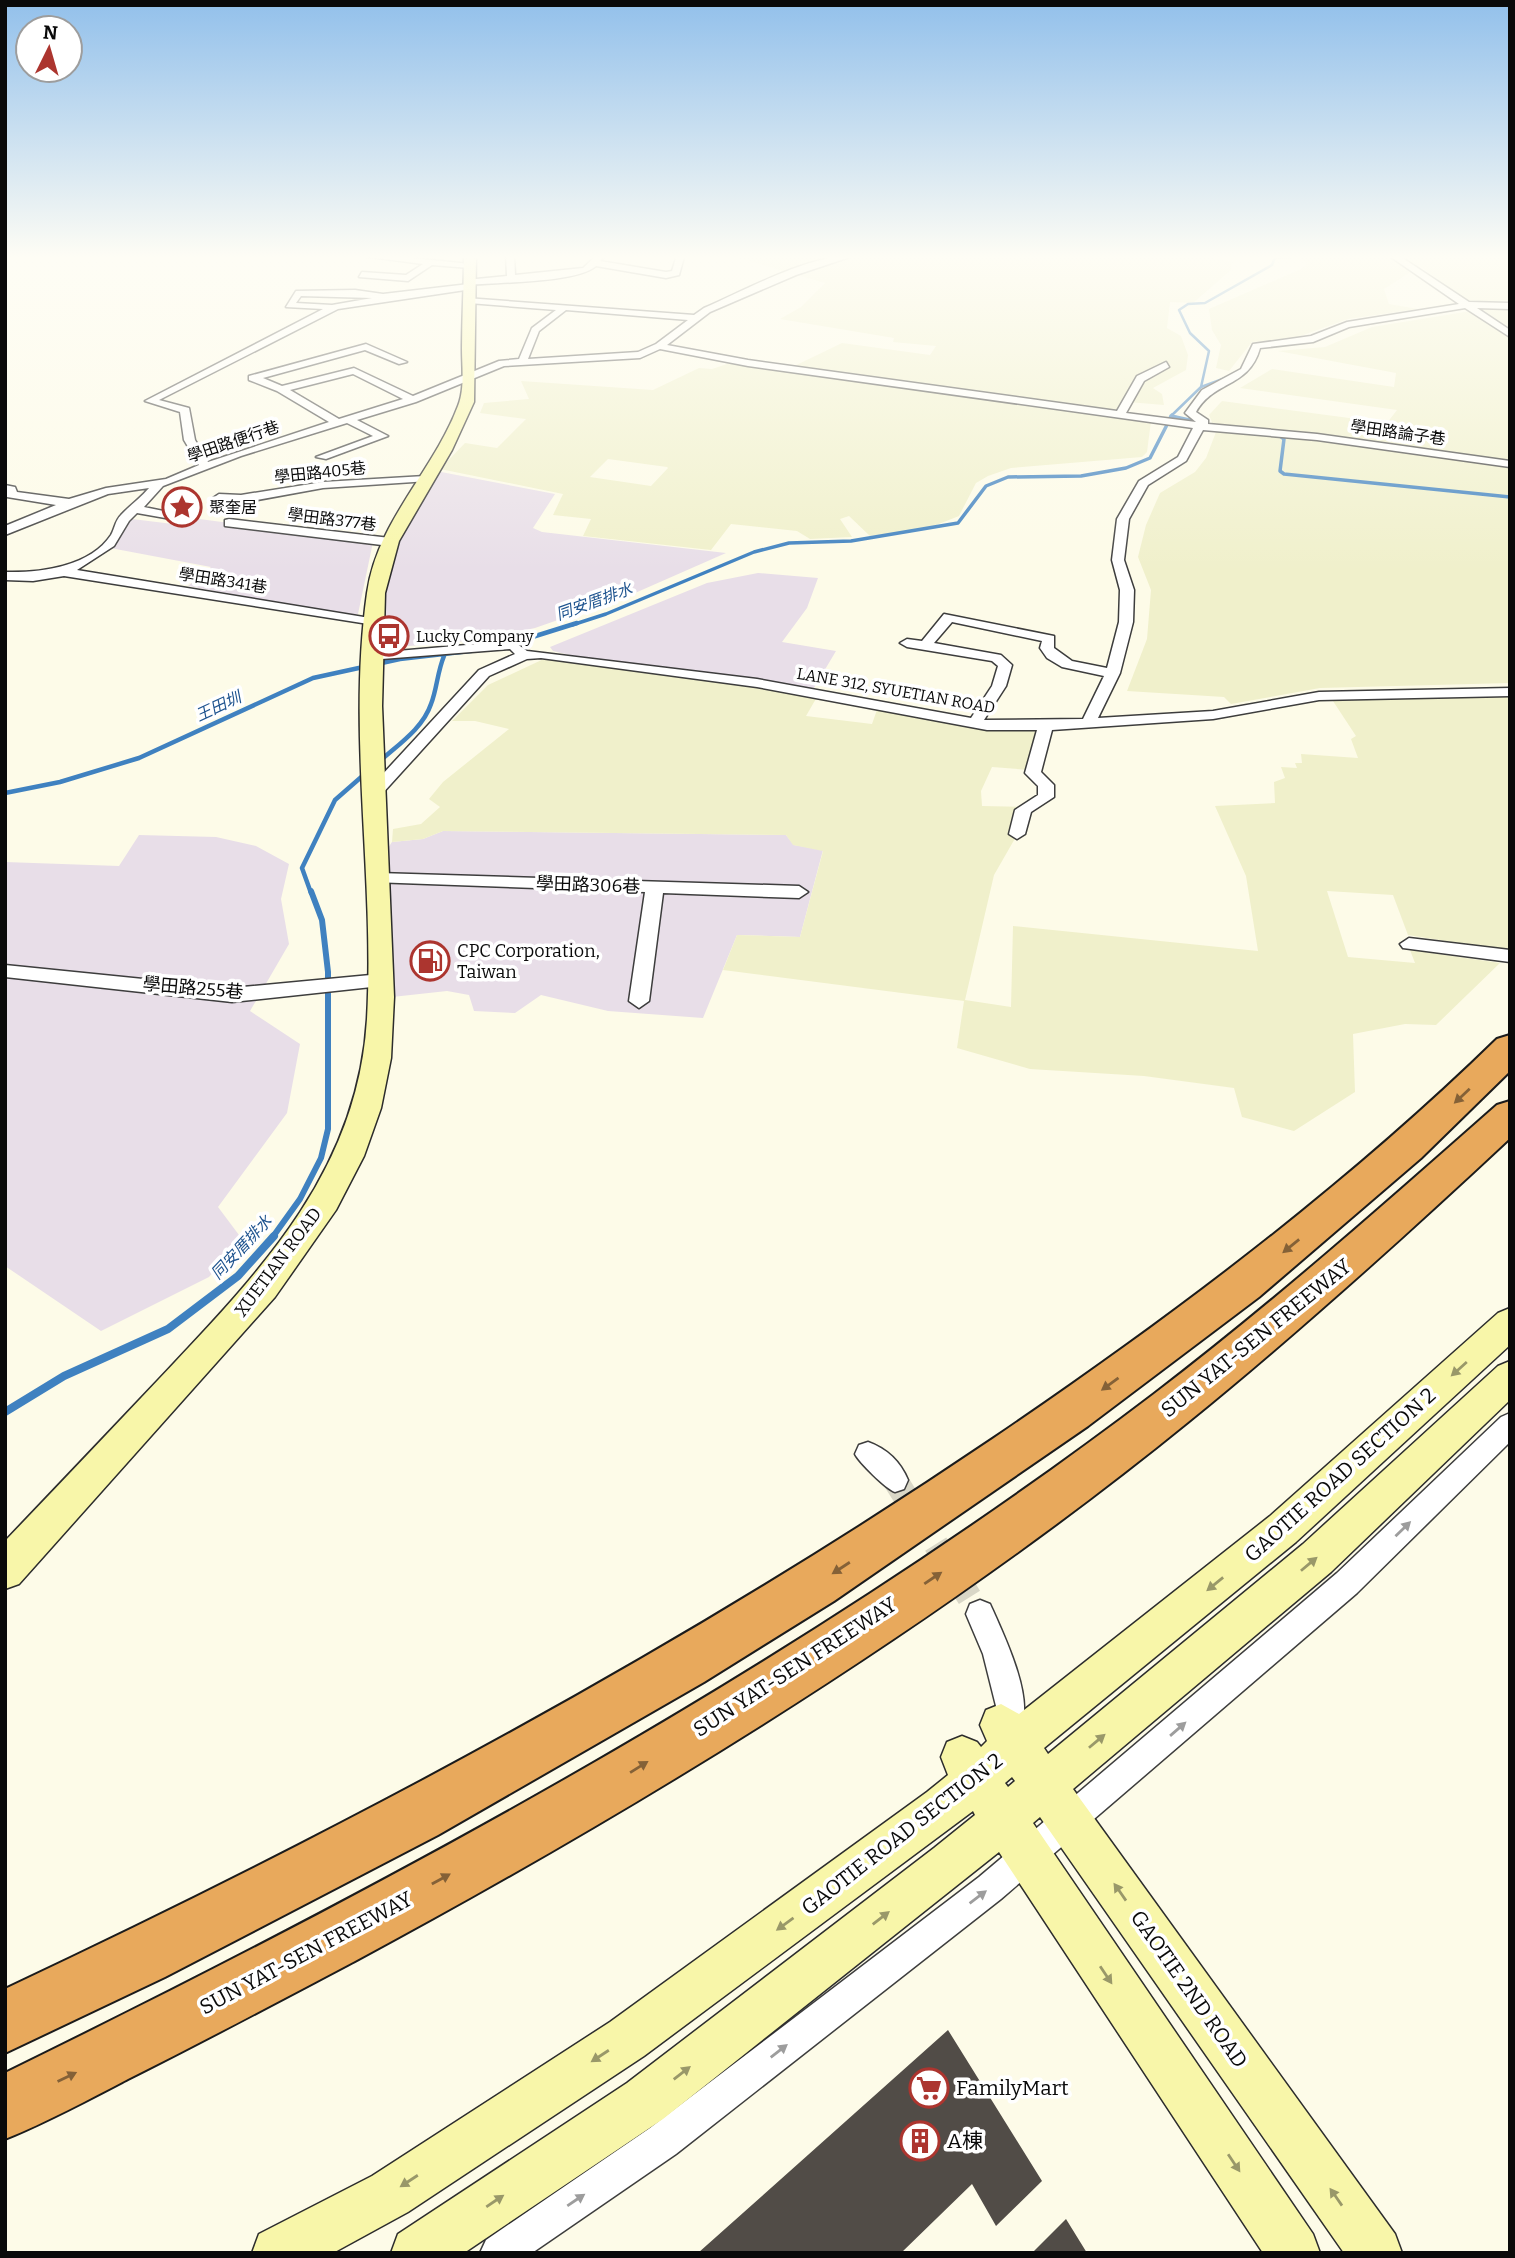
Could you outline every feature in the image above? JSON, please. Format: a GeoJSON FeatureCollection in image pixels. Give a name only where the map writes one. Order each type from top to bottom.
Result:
{"type":"FeatureCollection","features":[{"type":"Feature","properties":{"kind":"highway"},"geometry":{"type":"LineString","coordinates":[[5,2022],[152,1953],[593,1719],[824,1579],[1002,1462],[1200,1320],[1344,1203],[1470,1089],[1510,1048]]}},
{"type":"Feature","properties":{"kind":"highway","name":"SUN YAT-SEN FREEWAY"},"geometry":{"type":"LineString","coordinates":[[5,2107],[160,2032],[377,1916],[619,1779],[856,1631],[1039,1506],[1240,1356],[1385,1233],[1510,1115]]}},
{"type":"Feature","properties":{"kind":"main road"},"geometry":{"type":"LineString","coordinates":[[374,657],[382,556],[404,509],[457,426],[468,399],[471,360]]}},
{"type":"Feature","properties":{"kind":"main road","name":"XUETIAN ROAD"},"geometry":{"type":"LineString","coordinates":[[5,1570],[226,1330],[298,1241],[330,1192],[355,1140],[373,1081],[369,982],[378,878],[374,657]]}},
{"type":"Feature","properties":{"kind":"main road","name":"GAOTIE ROAD SECTION 2"},"geometry":{"type":"LineString","coordinates":[[278,2253],[390,2194],[627,2039],[943,1808],[969,1768],[1009,1729],[1283,1530],[1510,1323]]}},
{"type":"Feature","properties":{"kind":"main road"},"geometry":{"type":"LineString","coordinates":[[417,2253],[645,2101],[1015,1838],[1057,1803],[1510,1377]]}},
{"type":"Feature","properties":{"kind":"main road","name":"GAOTIE 2ND ROAD"},"geometry":{"type":"LineString","coordinates":[[1009,1729],[1057,1803],[1376,2253]]}},
{"type":"Feature","properties":{"kind":"main road"},"geometry":{"type":"LineString","coordinates":[[969,1768],[1294,2253]]}},
{"type":"Feature","properties":{"kind":"street"},"geometry":{"type":"LineString","coordinates":[[206,466],[194,455],[183,427],[185,410],[150,401],[230,360]]}},
{"type":"Feature","properties":{"kind":"street"},"geometry":{"type":"LineString","coordinates":[[317,360],[253,378],[281,389],[343,422],[383,436],[322,457]]}},
{"type":"Feature","properties":{"kind":"street"},"geometry":{"type":"LineString","coordinates":[[398,360],[402,362]]}},
{"type":"Feature","properties":{"kind":"street"},"geometry":{"type":"LineString","coordinates":[[471,379],[502,363],[520,360]]}},
{"type":"Feature","properties":{"kind":"street","name":"學田路論子巷"},"geometry":{"type":"LineString","coordinates":[[734,360],[1227,430],[1317,437],[1510,464]]}},
{"type":"Feature","properties":{"kind":"street"},"geometry":{"type":"LineString","coordinates":[[1088,724],[1113,673],[1126,622],[1127,590],[1118,560],[1123,519],[1143,483],[1186,453],[1197,436],[1199,425],[1204,422],[1190,413],[1193,405],[1207,390],[1244,374],[1255,360]]}},
{"type":"Feature","properties":{"kind":"street"},"geometry":{"type":"LineString","coordinates":[[1121,413],[1130,398],[1133,383],[1144,373],[1166,365]]}},
{"type":"Feature","properties":{"kind":"street"},"geometry":{"type":"LineString","coordinates":[[281,389],[354,371],[412,400]]}},
{"type":"Feature","properties":{"kind":"street","name":"學田路便行巷"},"geometry":{"type":"LineString","coordinates":[[5,531],[106,491],[159,484],[471,379]]}},
{"type":"Feature","properties":{"kind":"street","name":"學田路405巷"},"geometry":{"type":"LineString","coordinates":[[219,498],[241,499],[313,486],[425,479]]}},
{"type":"Feature","properties":{"kind":"street","name":"學田路341巷"},"geometry":{"type":"LineString","coordinates":[[64,572],[106,547],[118,535],[120,524],[127,515],[153,495],[159,484]]}},
{"type":"Feature","properties":{"kind":"street"},"geometry":{"type":"LineString","coordinates":[[5,488],[11,489],[11,495],[70,503]]}},
{"type":"Feature","properties":{"kind":"street"},"geometry":{"type":"LineString","coordinates":[[136,509],[184,519]]}},
{"type":"Feature","properties":{"kind":"street","name":"學田路377巷"},"geometry":{"type":"LineString","coordinates":[[229,523],[390,542]]}},
{"type":"Feature","properties":{"kind":"street","name":"學田路341巷"},"geometry":{"type":"LineString","coordinates":[[5,576],[33,577],[64,572],[376,623]]}},
{"type":"Feature","properties":{"kind":"street"},"geometry":{"type":"LineString","coordinates":[[925,646],[949,617],[1049,639],[1047,648],[1051,655],[1073,665],[1113,673]]}},
{"type":"Feature","properties":{"kind":"street"},"geometry":{"type":"LineString","coordinates":[[907,643],[996,658],[1005,665],[999,686],[975,723]]}},
{"type":"Feature","properties":{"kind":"street"},"geometry":{"type":"LineString","coordinates":[[374,657],[513,645],[524,655]]}},
{"type":"Feature","properties":{"kind":"street","name":"LANE 312, SYUETIAN ROAD"},"geometry":{"type":"LineString","coordinates":[[375,792],[484,673],[524,655],[541,654],[757,683],[975,723],[1046,726],[1213,715],[1319,696],[1510,692]]}},
{"type":"Feature","properties":{"kind":"street"},"geometry":{"type":"LineString","coordinates":[[1017,834],[1023,810],[1046,797],[1045,785],[1033,774],[1046,726]]}},
{"type":"Feature","properties":{"kind":"street","name":"學田路306巷"},"geometry":{"type":"LineString","coordinates":[[378,878],[799,892]]}},
{"type":"Feature","properties":{"kind":"street"},"geometry":{"type":"LineString","coordinates":[[639,1001],[655,887]]}},
{"type":"Feature","properties":{"kind":"street"},"geometry":{"type":"LineString","coordinates":[[1409,944],[1510,956]]}},
{"type":"Feature","properties":{"kind":"street","name":"學田路255巷"},"geometry":{"type":"LineString","coordinates":[[5,971],[233,995],[369,982]]}},
{"type":"Feature","properties":{"kind":"street"},"geometry":{"type":"LineString","coordinates":[[1057,1803],[1347,1583],[1510,1425]]}},
{"type":"Feature","properties":{"kind":"street"},"geometry":{"type":"LineString","coordinates":[[868,1454],[882,1463],[895,1480]]}},
{"type":"Feature","properties":{"kind":"street"},"geometry":{"type":"LineString","coordinates":[[980,1614],[997,1653],[1009,1729]]}},
{"type":"Feature","properties":{"kind":"street"},"geometry":{"type":"LineString","coordinates":[[499,2253],[663,2141],[1015,1838]]}},
{"type":"Feature","properties":{"kind":"shaded area"},"geometry":{"type":"Polygon","coordinates":[[[436,471],[555,494],[533,528],[542,532],[726,553],[635,593],[535,628],[478,640],[386,648],[380,583],[396,543],[436,471]]]}},
{"type":"Feature","properties":{"kind":"shaded area"},"geometry":{"type":"Polygon","coordinates":[[[124,518],[181,525],[192,518],[373,542],[358,614],[341,615],[188,586],[211,567],[105,547],[124,518]]]}},
{"type":"Feature","properties":{"kind":"shaded area"},"geometry":{"type":"Polygon","coordinates":[[[758,573],[818,578],[807,608],[782,642],[836,651],[814,688],[807,690],[574,656],[553,651],[550,647],[707,583],[758,573]]]}},
{"type":"Feature","properties":{"kind":"shaded area"},"geometry":{"type":"Polygon","coordinates":[[[443,831],[786,835],[794,845],[823,850],[800,937],[737,935],[703,1018],[608,1011],[541,995],[515,1013],[474,1011],[469,995],[447,991],[392,997],[386,851],[392,842],[423,839],[443,831]]]}},
{"type":"Feature","properties":{"kind":"shaded area"},"geometry":{"type":"Polygon","coordinates":[[[139,835],[216,837],[256,846],[289,864],[281,899],[289,944],[250,1011],[300,1044],[287,1113],[218,1207],[242,1239],[209,1277],[101,1331],[5,1266],[5,862],[119,866],[139,835]]]}},
{"type":"Feature","properties":{"kind":"green space"},"geometry":{"type":"Polygon","coordinates":[[[806,360],[1187,360],[1186,370],[1153,388],[1162,394],[1164,405],[1128,402],[1127,416],[1151,421],[1147,452],[1142,457],[1011,468],[976,483],[959,516],[926,529],[870,536],[849,516],[840,519],[852,537],[810,539],[797,531],[731,524],[711,550],[583,536],[591,519],[553,515],[563,494],[440,469],[465,443],[497,448],[526,419],[480,413],[484,403],[529,399],[521,381],[653,390],[699,368],[712,369],[730,363],[784,371],[806,360]],[[608,459],[590,477],[651,486],[668,468],[608,459]]]}},
{"type":"Feature","properties":{"kind":"green space"},"geometry":{"type":"Polygon","coordinates":[[[1218,360],[1237,360],[1229,371],[1216,368],[1218,360]]]}},
{"type":"Feature","properties":{"kind":"green space"},"geometry":{"type":"Polygon","coordinates":[[[1328,360],[1510,360],[1510,683],[1320,688],[1231,704],[1224,697],[1127,691],[1147,639],[1151,590],[1138,557],[1146,525],[1160,493],[1195,472],[1206,458],[1216,432],[1209,415],[1222,401],[1387,423],[1397,410],[1240,388],[1272,369],[1394,387],[1396,373],[1328,360]]]}},
{"type":"Feature","properties":{"kind":"green space"},"geometry":{"type":"Polygon","coordinates":[[[548,657],[817,697],[806,716],[872,724],[878,707],[1034,729],[1037,736],[1030,770],[992,767],[981,791],[982,806],[1033,807],[994,875],[965,1000],[1011,1007],[1013,926],[1258,951],[1246,876],[1215,806],[1275,803],[1274,782],[1285,778],[1281,767],[1297,768],[1295,763],[1302,763],[1301,754],[1358,758],[1351,739],[1356,736],[1331,698],[1510,694],[1510,948],[1502,950],[1408,935],[1393,895],[1327,891],[1348,957],[1415,963],[1410,950],[1500,963],[1436,1025],[1405,1024],[1353,1034],[1355,1092],[1294,1131],[1242,1117],[1234,1088],[1144,1076],[1030,1069],[957,1048],[964,1001],[723,970],[737,935],[800,937],[823,851],[793,845],[786,835],[443,831],[423,839],[392,842],[393,829],[421,824],[440,807],[429,799],[443,782],[509,729],[475,721],[452,721],[488,685],[548,657]]]}},
{"type":"Feature","properties":{"kind":"building","name":"A棟"},"geometry":{"type":"Polygon","coordinates":[[[948,2030],[1042,2181],[996,2226],[972,2184],[901,2253],[698,2253],[948,2030]]]}},
{"type":"Feature","properties":{"kind":"building"},"geometry":{"type":"Polygon","coordinates":[[[1066,2219],[1087,2253],[1032,2253],[1066,2219]]]}},
{"type":"Feature","properties":{"kind":"waterway","name":"同安厝排水"},"geometry":{"type":"LineString","coordinates":[[1201,387],[1207,360]]}},
{"type":"Feature","properties":{"kind":"waterway","name":"王田圳"},"geometry":{"type":"LineString","coordinates":[[1201,387],[1228,377]]}},
{"type":"Feature","properties":{"kind":"waterway","name":"同安厝排水"},"geometry":{"type":"LineString","coordinates":[[1172,415],[1201,387]]}},
{"type":"Feature","properties":{"kind":"waterway","name":"同安厝排水"},"geometry":{"type":"LineString","coordinates":[[572,625],[606,614],[754,552],[789,543],[851,541],[958,523],[986,486],[1008,477],[1081,476],[1126,468],[1150,458],[1171,416]]}},
{"type":"Feature","properties":{"kind":"waterway"},"geometry":{"type":"LineString","coordinates":[[1171,416],[1203,423]]}},
{"type":"Feature","properties":{"kind":"waterway","name":"同安厝排水"},"geometry":{"type":"LineString","coordinates":[[1171,416],[1176,417]]}},
{"type":"Feature","properties":{"kind":"waterway"},"geometry":{"type":"LineString","coordinates":[[1276,433],[1284,439],[1280,471],[1284,474],[1510,497]]}},
{"type":"Feature","properties":{"kind":"waterway","name":"同安厝排水"},"geometry":{"type":"LineString","coordinates":[[510,644],[577,623]]}},
{"type":"Feature","properties":{"kind":"waterway","name":"王田圳"},"geometry":{"type":"LineString","coordinates":[[5,793],[60,782],[139,758],[313,678],[400,659],[496,648]]}},
{"type":"Feature","properties":{"kind":"waterway","name":"同安厝排水"},"geometry":{"type":"LineString","coordinates":[[380,761],[410,735],[427,713],[444,656]]}},
{"type":"Feature","properties":{"kind":"waterway","name":"同安厝排水"},"geometry":{"type":"LineString","coordinates":[[311,893],[302,868],[335,800],[367,772]]}},
{"type":"Feature","properties":{"kind":"waterway","name":"同安厝排水"},"geometry":{"type":"LineString","coordinates":[[272,1238],[300,1199],[321,1158],[328,1129],[328,972],[322,920],[311,891]]}},
{"type":"Feature","properties":{"kind":"waterway","name":"同安厝排水"},"geometry":{"type":"LineString","coordinates":[[5,1412],[64,1376],[168,1329],[238,1276],[274,1236]]}},
{"type":"Feature","properties":{"kind":"tunnel"},"geometry":{"type":"LineString","coordinates":[[895,1480],[980,1614]]}},
{"type":"Feature","properties":{"kind":"place","name":"聚奎居"},"geometry":{"type":"Point","coordinates":[182,507]}},
{"type":"Feature","properties":{"kind":"place","name":"Lucky Company"},"geometry":{"type":"Point","coordinates":[389,636]}},
{"type":"Feature","properties":{"kind":"place","name":"CPC Corporation, Taiwan"},"geometry":{"type":"Point","coordinates":[430,961]}},
{"type":"Feature","properties":{"kind":"place","name":"FamilyMart"},"geometry":{"type":"Point","coordinates":[929,2088]}},
{"type":"Feature","properties":{"kind":"place","name":"A棟"},"geometry":{"type":"Point","coordinates":[920,2141]}}]}
